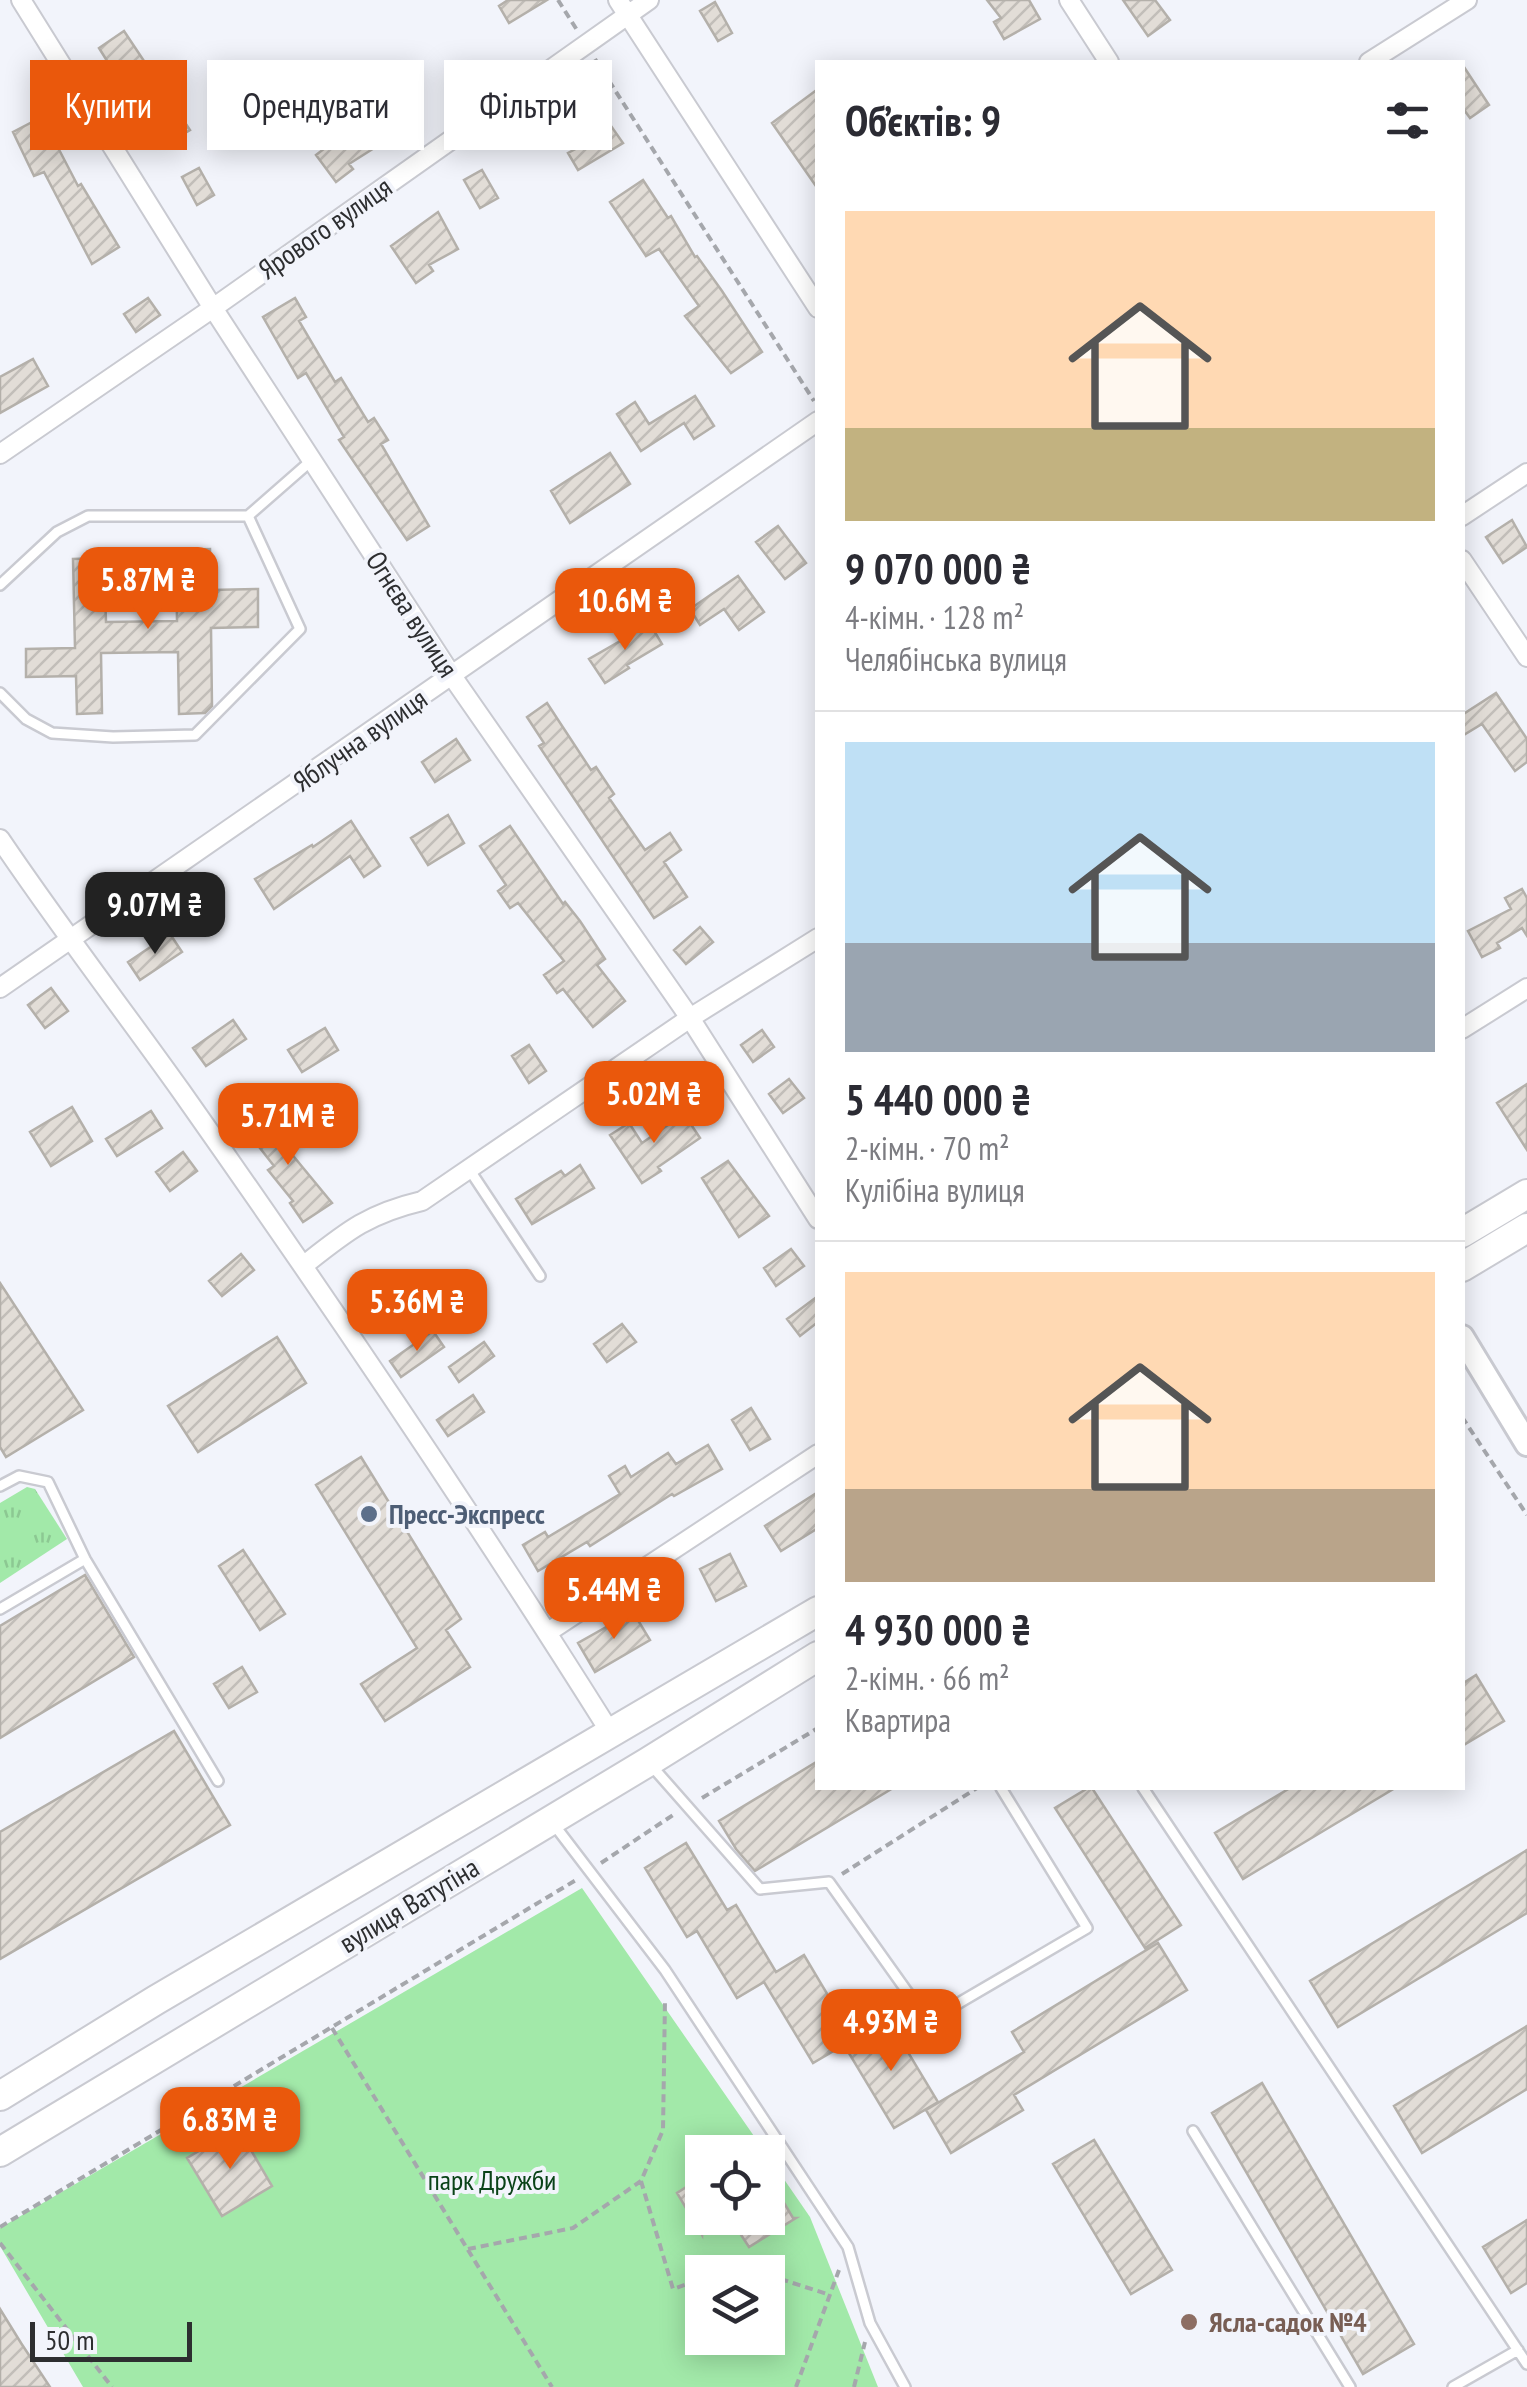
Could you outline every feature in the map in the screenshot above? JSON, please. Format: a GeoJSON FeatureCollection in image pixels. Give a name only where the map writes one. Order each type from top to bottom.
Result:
{"type":"FeatureCollection","features":[{"type":"Feature","properties":{"kind":"main road"},"geometry":{"type":"LineString","coordinates":[[1465,1231],[1527,1194]]}},
{"type":"Feature","properties":{"kind":"main road"},"geometry":{"type":"LineString","coordinates":[[1465,1265],[1527,1228]]}},
{"type":"Feature","properties":{"kind":"main road","name":"вулиця Ватутіна"},"geometry":{"type":"LineString","coordinates":[[0,2096],[156,2000],[815,1613]]}},
{"type":"Feature","properties":{"kind":"main road","name":"вулиця Ватутіна"},"geometry":{"type":"LineString","coordinates":[[0,2152],[815,1658]]}},
{"type":"Feature","properties":{"kind":"street","name":"Огнєва вулиця"},"geometry":{"type":"LineString","coordinates":[[21,0],[213,308],[452,676],[690,1018],[815,1214]]}},
{"type":"Feature","properties":{"kind":"street","name":"Ярового вулиця"},"geometry":{"type":"LineString","coordinates":[[0,454],[585,43],[622,7],[649,0]]}},
{"type":"Feature","properties":{"kind":"street"},"geometry":{"type":"LineString","coordinates":[[1069,0],[1108,60]]}},
{"type":"Feature","properties":{"kind":"street"},"geometry":{"type":"LineString","coordinates":[[1372,60],[1467,0]]}},
{"type":"Feature","properties":{"kind":"street"},"geometry":{"type":"LineString","coordinates":[[622,7],[815,303]]}},
{"type":"Feature","properties":{"kind":"street","name":"Яблучна вулиця"},"geometry":{"type":"LineString","coordinates":[[0,988],[815,423]]}},
{"type":"Feature","properties":{"kind":"street"},"geometry":{"type":"LineString","coordinates":[[1465,514],[1527,473]]}},
{"type":"Feature","properties":{"kind":"street"},"geometry":{"type":"LineString","coordinates":[[1465,565],[1527,658]]}},
{"type":"Feature","properties":{"kind":"street"},"geometry":{"type":"LineString","coordinates":[[0,839],[303,1266],[548,1632],[610,1732]]}},
{"type":"Feature","properties":{"kind":"street"},"geometry":{"type":"LineString","coordinates":[[303,1266],[372,1216],[422,1200],[690,1018],[815,940]]}},
{"type":"Feature","properties":{"kind":"street"},"geometry":{"type":"LineString","coordinates":[[1465,1028],[1527,988]]}},
{"type":"Feature","properties":{"kind":"street"},"geometry":{"type":"LineString","coordinates":[[1465,1342],[1527,1444]]}},
{"type":"Feature","properties":{"kind":"street"},"geometry":{"type":"LineString","coordinates":[[548,1632],[815,1456]]}},
{"type":"Feature","properties":{"kind":"lane"},"geometry":{"type":"LineString","coordinates":[[0,585],[57,532],[88,516],[248,516],[312,460]]}},
{"type":"Feature","properties":{"kind":"lane"},"geometry":{"type":"LineString","coordinates":[[0,693],[26,719],[52,733],[195,735],[300,629],[248,516]]}},
{"type":"Feature","properties":{"kind":"lane"},"geometry":{"type":"LineString","coordinates":[[469,1169],[540,1276]]}},
{"type":"Feature","properties":{"kind":"lane"},"geometry":{"type":"LineString","coordinates":[[0,1486],[20,1476],[48,1482],[85,1560],[218,1780]]}},
{"type":"Feature","properties":{"kind":"lane"},"geometry":{"type":"LineString","coordinates":[[0,1609],[85,1560]]}},
{"type":"Feature","properties":{"kind":"lane"},"geometry":{"type":"LineString","coordinates":[[648,1762],[760,1888],[829,1882],[928,2020],[1087,1928],[1001,1790]]}},
{"type":"Feature","properties":{"kind":"lane"},"geometry":{"type":"LineString","coordinates":[[1144,1790],[1527,2364]]}},
{"type":"Feature","properties":{"kind":"lane"},"geometry":{"type":"LineString","coordinates":[[550,1820],[665,1970],[848,2247],[870,2323],[905,2387]]}},
{"type":"Feature","properties":{"kind":"lane"},"geometry":{"type":"LineString","coordinates":[[1193,2131],[1350,2387]]}},
{"type":"Feature","properties":{"kind":"lane"},"geometry":{"type":"LineString","coordinates":[[1453,2387],[1518,2350]]}},
{"type":"Feature","properties":{"kind":"path"},"geometry":{"type":"LineString","coordinates":[[558,0],[815,401]]}},
{"type":"Feature","properties":{"kind":"path"},"geometry":{"type":"LineString","coordinates":[[1465,1422],[1527,1515]]}},
{"type":"Feature","properties":{"kind":"path"},"geometry":{"type":"LineString","coordinates":[[829,1882],[974,1790]]}},
{"type":"Feature","properties":{"kind":"path"},"geometry":{"type":"LineString","coordinates":[[0,2228],[558,1892]]}},
{"type":"Feature","properties":{"kind":"path"},"geometry":{"type":"LineString","coordinates":[[468,2249],[573,2228],[641,2181],[662,2130],[665,1970]]}},
{"type":"Feature","properties":{"kind":"path"},"geometry":{"type":"LineString","coordinates":[[332,2028],[552,2387]]}},
{"type":"Feature","properties":{"kind":"path"},"geometry":{"type":"LineString","coordinates":[[641,2181],[673,2289],[685,2285]]}},
{"type":"Feature","properties":{"kind":"path"},"geometry":{"type":"LineString","coordinates":[[0,2243],[112,2387]]}},
{"type":"Feature","properties":{"kind":"path"},"geometry":{"type":"LineString","coordinates":[[796,2387],[848,2247]]}},
{"type":"Feature","properties":{"kind":"path"},"geometry":{"type":"LineString","coordinates":[[785,2281],[830,2296]]}},
{"type":"Feature","properties":{"kind":"path"},"geometry":{"type":"LineString","coordinates":[[854,2387],[870,2323]]}},
{"type":"Feature","properties":{"kind":"green space"},"geometry":{"type":"Polygon","coordinates":[[[27,1487],[35,1489],[67,1539],[0,1583],[0,1503],[27,1487]]]}},
{"type":"Feature","properties":{"kind":"green space","name":"парк Дружби"},"geometry":{"type":"Polygon","coordinates":[[[582,1888],[753,2135],[685,2135],[685,2235],[785,2235],[785,2181],[810,2217],[878,2387],[83,2387],[0,2246],[0,2228],[582,1888]]]}},
{"type":"Feature","properties":{"kind":"building"},"geometry":{"type":"Polygon","coordinates":[[[508,0],[547,0],[509,23],[499,6],[508,0]]]}},
{"type":"Feature","properties":{"kind":"building"},"geometry":{"type":"Polygon","coordinates":[[[987,0],[1029,0],[1040,19],[1004,39],[994,22],[1001,18],[987,0]]]}},
{"type":"Feature","properties":{"kind":"building"},"geometry":{"type":"Polygon","coordinates":[[[1123,0],[1155,0],[1170,20],[1148,36],[1123,0]]]}},
{"type":"Feature","properties":{"kind":"building"},"geometry":{"type":"Polygon","coordinates":[[[715,2],[732,33],[718,41],[700,11],[715,2]]]}},
{"type":"Feature","properties":{"kind":"building"},"geometry":{"type":"Polygon","coordinates":[[[124,31],[143,60],[107,60],[99,48],[124,31]]]}},
{"type":"Feature","properties":{"kind":"building"},"geometry":{"type":"Polygon","coordinates":[[[1465,69],[1489,105],[1470,118],[1465,111],[1465,69]]]}},
{"type":"Feature","properties":{"kind":"building"},"geometry":{"type":"Polygon","coordinates":[[[815,91],[815,185],[772,123],[815,91]]]}},
{"type":"Feature","properties":{"kind":"building"},"geometry":{"type":"Polygon","coordinates":[[[30,123],[30,150],[59,150],[119,247],[92,264],[44,172],[34,176],[13,132],[30,123]]]}},
{"type":"Feature","properties":{"kind":"building"},"geometry":{"type":"Polygon","coordinates":[[[612,127],[623,143],[612,150],[612,127]]]}},
{"type":"Feature","properties":{"kind":"building"},"geometry":{"type":"Polygon","coordinates":[[[322,150],[371,150],[349,164],[353,169],[336,182],[316,155],[322,150]]]}},
{"type":"Feature","properties":{"kind":"building"},"geometry":{"type":"Polygon","coordinates":[[[574,150],[611,150],[578,170],[568,153],[574,150]]]}},
{"type":"Feature","properties":{"kind":"building"},"geometry":{"type":"Polygon","coordinates":[[[199,168],[214,195],[197,205],[182,177],[199,168]]]}},
{"type":"Feature","properties":{"kind":"building"},"geometry":{"type":"Polygon","coordinates":[[[482,170],[498,198],[480,208],[464,180],[482,170]]]}},
{"type":"Feature","properties":{"kind":"building"},"geometry":{"type":"Polygon","coordinates":[[[643,180],[762,352],[731,373],[685,316],[699,306],[659,249],[646,256],[610,202],[643,180]]]}},
{"type":"Feature","properties":{"kind":"building"},"geometry":{"type":"Polygon","coordinates":[[[438,212],[458,249],[429,265],[433,271],[416,283],[391,246],[438,212]]]}},
{"type":"Feature","properties":{"kind":"building"},"geometry":{"type":"Polygon","coordinates":[[[148,298],[160,315],[136,332],[124,314],[148,298]]]}},
{"type":"Feature","properties":{"kind":"building"},"geometry":{"type":"Polygon","coordinates":[[[295,298],[306,317],[299,321],[335,382],[341,378],[368,422],[374,418],[388,440],[381,444],[429,526],[407,540],[339,440],[344,437],[306,373],[298,378],[263,317],[295,298]]]}},
{"type":"Feature","properties":{"kind":"building"},"geometry":{"type":"Polygon","coordinates":[[[33,359],[48,386],[0,413],[0,377],[33,359]]]}},
{"type":"Feature","properties":{"kind":"building"},"geometry":{"type":"Polygon","coordinates":[[[695,396],[714,426],[694,439],[684,423],[641,451],[617,414],[635,402],[649,424],[695,396]]]}},
{"type":"Feature","properties":{"kind":"building"},"geometry":{"type":"Polygon","coordinates":[[[610,453],[630,484],[570,523],[551,491],[610,453]]]}},
{"type":"Feature","properties":{"kind":"building"},"geometry":{"type":"Polygon","coordinates":[[[1512,520],[1527,547],[1503,563],[1486,537],[1512,520]]]}},
{"type":"Feature","properties":{"kind":"building"},"geometry":{"type":"Polygon","coordinates":[[[778,526],[806,563],[785,579],[756,542],[778,526]]]}},
{"type":"Feature","properties":{"kind":"building"},"geometry":{"type":"Polygon","coordinates":[[[210,549],[211,590],[258,589],[258,627],[211,628],[212,706],[205,713],[179,714],[178,652],[101,653],[102,713],[77,714],[76,676],[26,677],[26,649],[75,648],[73,559],[104,558],[106,622],[177,621],[176,550],[210,549]]]}},
{"type":"Feature","properties":{"kind":"building"},"geometry":{"type":"Polygon","coordinates":[[[738,576],[764,612],[739,630],[724,609],[700,625],[690,609],[738,576]]]}},
{"type":"Feature","properties":{"kind":"building"},"geometry":{"type":"Polygon","coordinates":[[[650,624],[662,644],[605,683],[589,659],[650,624]]]}},
{"type":"Feature","properties":{"kind":"building"},"geometry":{"type":"Polygon","coordinates":[[[1496,693],[1527,739],[1527,762],[1515,771],[1482,724],[1465,734],[1465,713],[1496,693]]]}},
{"type":"Feature","properties":{"kind":"building"},"geometry":{"type":"Polygon","coordinates":[[[547,703],[591,770],[596,767],[614,794],[609,798],[645,850],[670,833],[681,850],[664,862],[687,897],[654,918],[539,746],[544,743],[527,717],[547,703]]]}},
{"type":"Feature","properties":{"kind":"building"},"geometry":{"type":"Polygon","coordinates":[[[456,739],[470,760],[435,782],[422,762],[456,739]]]}},
{"type":"Feature","properties":{"kind":"building"},"geometry":{"type":"Polygon","coordinates":[[[448,815],[464,843],[428,865],[411,838],[448,815]]]}},
{"type":"Feature","properties":{"kind":"building"},"geometry":{"type":"Polygon","coordinates":[[[351,821],[380,866],[364,877],[350,856],[274,909],[255,879],[351,821]]]}},
{"type":"Feature","properties":{"kind":"building"},"geometry":{"type":"Polygon","coordinates":[[[510,826],[605,959],[597,965],[625,1001],[593,1027],[563,989],[557,993],[544,975],[564,961],[518,903],[510,908],[498,891],[506,885],[480,846],[510,826]]]}},
{"type":"Feature","properties":{"kind":"building"},"geometry":{"type":"Polygon","coordinates":[[[1522,889],[1527,898],[1527,936],[1522,928],[1497,943],[1500,948],[1482,957],[1468,931],[1511,909],[1505,898],[1522,889]]]}},
{"type":"Feature","properties":{"kind":"building"},"geometry":{"type":"Polygon","coordinates":[[[700,927],[713,942],[686,964],[674,950],[700,927]]]}},
{"type":"Feature","properties":{"kind":"building"},"geometry":{"type":"Polygon","coordinates":[[[170,934],[182,952],[140,980],[128,962],[170,934]]]}},
{"type":"Feature","properties":{"kind":"building"},"geometry":{"type":"Polygon","coordinates":[[[51,988],[68,1011],[45,1028],[28,1005],[51,988]]]}},
{"type":"Feature","properties":{"kind":"building"},"geometry":{"type":"Polygon","coordinates":[[[233,1020],[246,1039],[206,1066],[193,1048],[233,1020]]]}},
{"type":"Feature","properties":{"kind":"building"},"geometry":{"type":"Polygon","coordinates":[[[325,1028],[338,1050],[302,1072],[288,1050],[325,1028]]]}},
{"type":"Feature","properties":{"kind":"building"},"geometry":{"type":"Polygon","coordinates":[[[762,1030],[774,1047],[753,1062],[741,1045],[762,1030]]]}},
{"type":"Feature","properties":{"kind":"building"},"geometry":{"type":"Polygon","coordinates":[[[529,1045],[546,1071],[529,1083],[512,1056],[529,1045]]]}},
{"type":"Feature","properties":{"kind":"building"},"geometry":{"type":"Polygon","coordinates":[[[789,1079],[804,1098],[783,1113],[769,1094],[789,1079]]]}},
{"type":"Feature","properties":{"kind":"building"},"geometry":{"type":"Polygon","coordinates":[[[1527,1084],[1527,1150],[1497,1103],[1527,1084]]]}},
{"type":"Feature","properties":{"kind":"building"},"geometry":{"type":"Polygon","coordinates":[[[72,1107],[92,1141],[51,1166],[30,1132],[72,1107]]]}},
{"type":"Feature","properties":{"kind":"building"},"geometry":{"type":"Polygon","coordinates":[[[269,1110],[284,1129],[276,1135],[332,1203],[303,1222],[290,1203],[293,1201],[268,1170],[274,1166],[245,1129],[269,1110]]]}},
{"type":"Feature","properties":{"kind":"building"},"geometry":{"type":"Polygon","coordinates":[[[151,1111],[162,1128],[117,1156],[106,1139],[151,1111]]]}},
{"type":"Feature","properties":{"kind":"building"},"geometry":{"type":"Polygon","coordinates":[[[684,1114],[700,1138],[642,1183],[610,1135],[629,1123],[642,1143],[684,1114]]]}},
{"type":"Feature","properties":{"kind":"building"},"geometry":{"type":"Polygon","coordinates":[[[183,1152],[197,1171],[170,1191],[156,1172],[183,1152]]]}},
{"type":"Feature","properties":{"kind":"building"},"geometry":{"type":"Polygon","coordinates":[[[728,1161],[769,1216],[739,1237],[702,1178],[728,1161]]]}},
{"type":"Feature","properties":{"kind":"building"},"geometry":{"type":"Polygon","coordinates":[[[580,1165],[594,1188],[532,1224],[516,1199],[561,1171],[565,1176],[580,1165]]]}},
{"type":"Feature","properties":{"kind":"building"},"geometry":{"type":"Polygon","coordinates":[[[791,1249],[804,1266],[776,1286],[764,1268],[791,1249]]]}},
{"type":"Feature","properties":{"kind":"building"},"geometry":{"type":"Polygon","coordinates":[[[241,1254],[254,1270],[222,1296],[209,1281],[241,1254]]]}},
{"type":"Feature","properties":{"kind":"building"},"geometry":{"type":"Polygon","coordinates":[[[380,1282],[394,1303],[373,1316],[359,1295],[380,1282]]]}},
{"type":"Feature","properties":{"kind":"building"},"geometry":{"type":"Polygon","coordinates":[[[0,1283],[83,1410],[6,1457],[0,1447],[0,1283]]]}},
{"type":"Feature","properties":{"kind":"building"},"geometry":{"type":"Polygon","coordinates":[[[815,1298],[815,1324],[800,1336],[787,1319],[815,1298]]]}},
{"type":"Feature","properties":{"kind":"building"},"geometry":{"type":"Polygon","coordinates":[[[622,1324],[636,1342],[607,1362],[594,1344],[622,1324]]]}},
{"type":"Feature","properties":{"kind":"building"},"geometry":{"type":"Polygon","coordinates":[[[433,1331],[444,1347],[401,1377],[390,1361],[433,1331]]]}},
{"type":"Feature","properties":{"kind":"building"},"geometry":{"type":"Polygon","coordinates":[[[277,1337],[306,1383],[198,1452],[168,1406],[277,1337]]]}},
{"type":"Feature","properties":{"kind":"building"},"geometry":{"type":"Polygon","coordinates":[[[484,1342],[494,1356],[459,1382],[449,1367],[484,1342]]]}},
{"type":"Feature","properties":{"kind":"building"},"geometry":{"type":"Polygon","coordinates":[[[473,1395],[484,1412],[448,1436],[437,1420],[473,1395]]]}},
{"type":"Feature","properties":{"kind":"building"},"geometry":{"type":"Polygon","coordinates":[[[751,1408],[770,1439],[750,1450],[732,1420],[751,1408]]]}},
{"type":"Feature","properties":{"kind":"building"},"geometry":{"type":"Polygon","coordinates":[[[708,1445],[722,1469],[672,1494],[590,1546],[587,1542],[538,1571],[523,1545],[545,1532],[548,1537],[620,1494],[609,1476],[625,1466],[631,1477],[668,1453],[676,1464],[708,1445]]]}},
{"type":"Feature","properties":{"kind":"building"},"geometry":{"type":"Polygon","coordinates":[[[361,1457],[461,1619],[446,1630],[470,1667],[385,1721],[361,1684],[417,1648],[316,1485],[361,1457]]]}},
{"type":"Feature","properties":{"kind":"building"},"geometry":{"type":"Polygon","coordinates":[[[815,1494],[815,1530],[781,1551],[765,1526],[815,1494]]]}},
{"type":"Feature","properties":{"kind":"building"},"geometry":{"type":"Polygon","coordinates":[[[243,1550],[285,1614],[260,1630],[219,1566],[243,1550]]]}},
{"type":"Feature","properties":{"kind":"building"},"geometry":{"type":"Polygon","coordinates":[[[730,1554],[746,1586],[716,1601],[700,1569],[730,1554]]]}},
{"type":"Feature","properties":{"kind":"building"},"geometry":{"type":"Polygon","coordinates":[[[85,1575],[134,1657],[0,1738],[0,1626],[85,1575]]]}},
{"type":"Feature","properties":{"kind":"building"},"geometry":{"type":"Polygon","coordinates":[[[633,1612],[650,1640],[595,1672],[578,1643],[633,1612]]]}},
{"type":"Feature","properties":{"kind":"building"},"geometry":{"type":"Polygon","coordinates":[[[242,1667],[257,1692],[229,1708],[214,1684],[242,1667]]]}},
{"type":"Feature","properties":{"kind":"building"},"geometry":{"type":"Polygon","coordinates":[[[1476,1675],[1504,1721],[1465,1744],[1465,1682],[1476,1675]]]}},
{"type":"Feature","properties":{"kind":"building"},"geometry":{"type":"Polygon","coordinates":[[[174,1731],[230,1825],[0,1959],[0,1832],[174,1731]]]}},
{"type":"Feature","properties":{"kind":"building"},"geometry":{"type":"Polygon","coordinates":[[[815,1763],[815,1790],[890,1790],[755,1871],[719,1821],[815,1763]]]}},
{"type":"Feature","properties":{"kind":"building"},"geometry":{"type":"Polygon","coordinates":[[[1085,1790],[1093,1790],[1181,1925],[1145,1948],[1055,1808],[1085,1790]]]}},
{"type":"Feature","properties":{"kind":"building"},"geometry":{"type":"Polygon","coordinates":[[[1287,1790],[1392,1790],[1243,1879],[1215,1833],[1287,1790]]]}},
{"type":"Feature","properties":{"kind":"building"},"geometry":{"type":"Polygon","coordinates":[[[686,1843],[727,1910],[736,1905],[776,1972],[804,1955],[854,2039],[813,2063],[764,1982],[737,1998],[697,1931],[687,1937],[645,1868],[686,1843]]]}},
{"type":"Feature","properties":{"kind":"building"},"geometry":{"type":"Polygon","coordinates":[[[1527,1850],[1527,1913],[1338,2027],[1310,1981],[1527,1850]]]}},
{"type":"Feature","properties":{"kind":"building"},"geometry":{"type":"Polygon","coordinates":[[[1158,1943],[1187,1990],[1014,2095],[1023,2110],[951,2153],[926,2110],[1024,2052],[1012,2032],[1158,1943]]]}},
{"type":"Feature","properties":{"kind":"building"},"geometry":{"type":"Polygon","coordinates":[[[888,2019],[938,2102],[894,2128],[844,2045],[888,2019]]]}},
{"type":"Feature","properties":{"kind":"building"},"geometry":{"type":"Polygon","coordinates":[[[1527,2026],[1527,2089],[1422,2153],[1394,2106],[1527,2026]]]}},
{"type":"Feature","properties":{"kind":"building"},"geometry":{"type":"Polygon","coordinates":[[[1262,2083],[1414,2344],[1363,2374],[1212,2113],[1262,2083]]]}},
{"type":"Feature","properties":{"kind":"building"},"geometry":{"type":"Polygon","coordinates":[[[238,2128],[272,2186],[222,2216],[187,2158],[238,2128]]]}},
{"type":"Feature","properties":{"kind":"building"},"geometry":{"type":"Polygon","coordinates":[[[1094,2140],[1172,2270],[1131,2294],[1053,2164],[1094,2140]]]}},
{"type":"Feature","properties":{"kind":"building"},"geometry":{"type":"Polygon","coordinates":[[[685,2188],[685,2206],[677,2193],[685,2188]]]}},
{"type":"Feature","properties":{"kind":"building"},"geometry":{"type":"Polygon","coordinates":[[[785,2205],[793,2218],[785,2225],[785,2205]]]}},
{"type":"Feature","properties":{"kind":"building"},"geometry":{"type":"Polygon","coordinates":[[[1527,2220],[1527,2283],[1511,2293],[1483,2247],[1527,2220]]]}},
{"type":"Feature","properties":{"kind":"building"},"geometry":{"type":"Polygon","coordinates":[[[741,2235],[768,2235],[749,2247],[741,2235]]]}},
{"type":"Feature","properties":{"kind":"building"},"geometry":{"type":"Polygon","coordinates":[[[0,2309],[21,2343],[50,2387],[0,2387],[0,2309]]]}},
{"type":"Feature","properties":{"kind":"place","name":"Пресс-Экспресс"},"geometry":{"type":"Point","coordinates":[369,1514]}},
{"type":"Feature","properties":{"kind":"place","name":"Ясла-садок №4"},"geometry":{"type":"Point","coordinates":[1189,2322]}}]}
